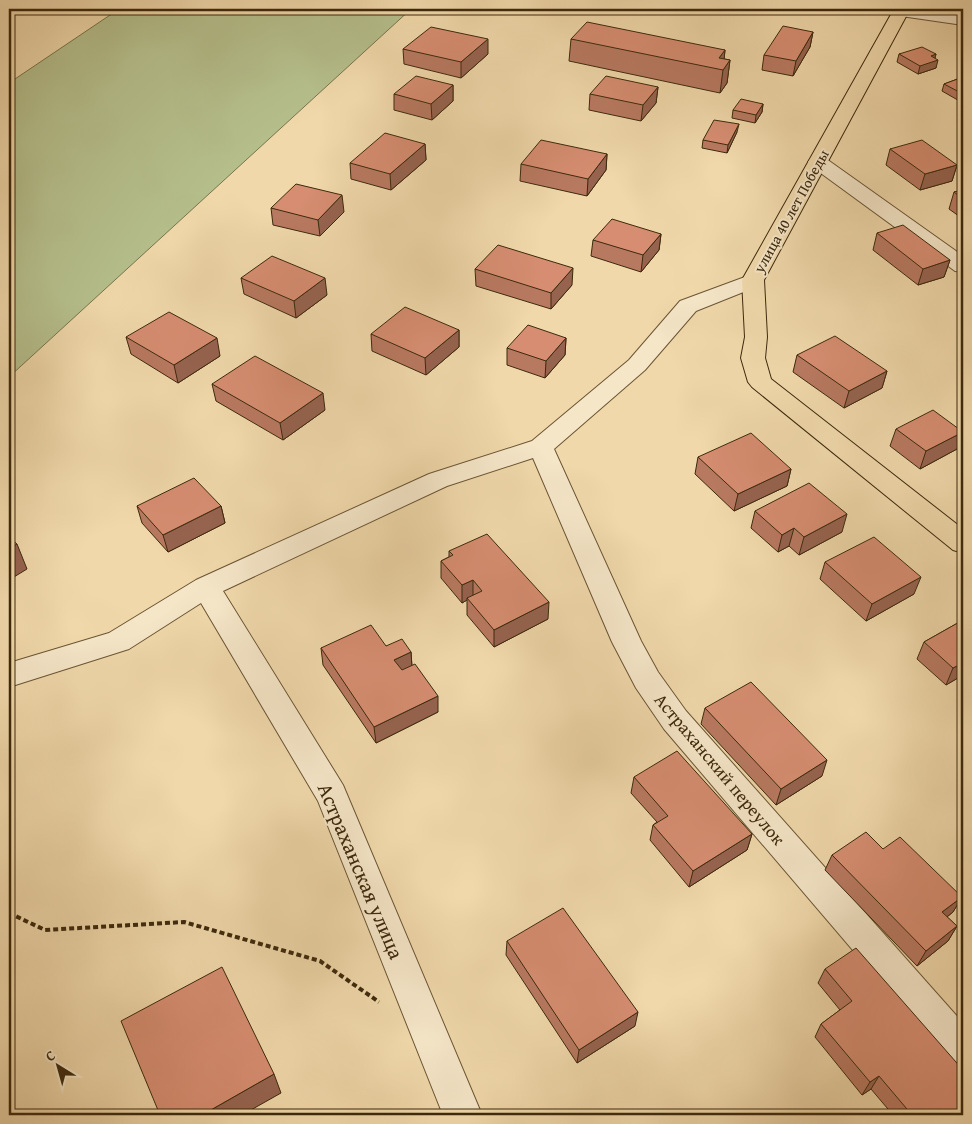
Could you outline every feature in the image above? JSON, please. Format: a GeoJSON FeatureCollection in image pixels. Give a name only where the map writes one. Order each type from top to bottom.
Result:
{"type":"FeatureCollection","features":[{"type":"Feature","properties":{"kind":"main road","name":"улица 40 лет Победы"},"geometry":{"type":"LineString","coordinates":[[901,10],[753,280],[756,337],[753,358],[760,382],[963,543]]}},
{"type":"Feature","properties":{"kind":"street"},"geometry":{"type":"LineString","coordinates":[[901,10],[963,20]]}},
{"type":"Feature","properties":{"kind":"street"},"geometry":{"type":"LineString","coordinates":[[818,162],[963,266]]}},
{"type":"Feature","properties":{"kind":"street"},"geometry":{"type":"LineString","coordinates":[[9,675],[119,642],[206,587],[438,480],[541,447],[637,365],[688,306],[753,280]]}},
{"type":"Feature","properties":{"kind":"street","name":"Астраханский переулок"},"geometry":{"type":"LineString","coordinates":[[541,447],[627,642],[647,680],[675,720],[963,1051]]}},
{"type":"Feature","properties":{"kind":"street","name":"Астраханская улица"},"geometry":{"type":"LineString","coordinates":[[206,587],[332,795],[462,1115]]}},
{"type":"Feature","properties":{"kind":"path"},"geometry":{"type":"LineString","coordinates":[[9,913],[45,930],[184,922],[320,961],[384,1005]]}},
{"type":"Feature","properties":{"kind":"green space"},"geometry":{"type":"Polygon","coordinates":[[[119,9],[411,9],[9,377],[9,83],[119,9]]]}},
{"type":"Feature","properties":{"kind":"building"},"geometry":{"type":"Polygon","coordinates":[[[587,22],[725,50],[719,58],[730,60],[723,70],[571,39],[587,22]]]}},
{"type":"Feature","properties":{"kind":"building"},"geometry":{"type":"Polygon","coordinates":[[[783,26],[813,32],[796,61],[764,55],[783,26]]]}},
{"type":"Feature","properties":{"kind":"building"},"geometry":{"type":"Polygon","coordinates":[[[431,27],[488,39],[461,62],[403,49],[431,27]]]}},
{"type":"Feature","properties":{"kind":"building"},"geometry":{"type":"Polygon","coordinates":[[[922,47],[936,54],[931,56],[938,60],[920,66],[899,54],[922,47]]]}},
{"type":"Feature","properties":{"kind":"building"},"geometry":{"type":"Polygon","coordinates":[[[416,76],[453,85],[431,104],[394,94],[416,76]]]}},
{"type":"Feature","properties":{"kind":"building"},"geometry":{"type":"Polygon","coordinates":[[[606,76],[658,87],[643,105],[590,94],[606,76]]]}},
{"type":"Feature","properties":{"kind":"building"},"geometry":{"type":"Polygon","coordinates":[[[963,77],[963,94],[944,84],[963,77]]]}},
{"type":"Feature","properties":{"kind":"building"},"geometry":{"type":"Polygon","coordinates":[[[741,99],[763,104],[756,115],[733,110],[741,99]]]}},
{"type":"Feature","properties":{"kind":"building"},"geometry":{"type":"Polygon","coordinates":[[[714,120],[739,124],[728,145],[703,140],[714,120]]]}},
{"type":"Feature","properties":{"kind":"building"},"geometry":{"type":"Polygon","coordinates":[[[385,133],[425,144],[390,174],[350,163],[385,133]]]}},
{"type":"Feature","properties":{"kind":"building"},"geometry":{"type":"Polygon","coordinates":[[[541,140],[607,154],[588,179],[521,164],[541,140]]]}},
{"type":"Feature","properties":{"kind":"building"},"geometry":{"type":"Polygon","coordinates":[[[922,140],[957,165],[925,174],[890,149],[922,140]]]}},
{"type":"Feature","properties":{"kind":"building"},"geometry":{"type":"Polygon","coordinates":[[[296,184],[342,195],[318,220],[271,208],[296,184]]]}},
{"type":"Feature","properties":{"kind":"building"},"geometry":{"type":"Polygon","coordinates":[[[963,190],[963,199],[954,192],[963,190]]]}},
{"type":"Feature","properties":{"kind":"building"},"geometry":{"type":"Polygon","coordinates":[[[612,219],[661,234],[643,255],[593,240],[612,219]]]}},
{"type":"Feature","properties":{"kind":"building"},"geometry":{"type":"Polygon","coordinates":[[[903,225],[950,260],[923,269],[877,233],[903,225]]]}},
{"type":"Feature","properties":{"kind":"building"},"geometry":{"type":"Polygon","coordinates":[[[498,245],[573,268],[551,293],[475,269],[498,245]]]}},
{"type":"Feature","properties":{"kind":"building"},"geometry":{"type":"Polygon","coordinates":[[[272,256],[325,278],[294,301],[241,278],[272,256]]]}},
{"type":"Feature","properties":{"kind":"building"},"geometry":{"type":"Polygon","coordinates":[[[405,307],[459,330],[425,358],[371,334],[405,307]]]}},
{"type":"Feature","properties":{"kind":"building"},"geometry":{"type":"Polygon","coordinates":[[[169,312],[217,338],[174,365],[126,337],[169,312]]]}},
{"type":"Feature","properties":{"kind":"building"},"geometry":{"type":"Polygon","coordinates":[[[528,325],[566,338],[546,361],[507,348],[528,325]]]}},
{"type":"Feature","properties":{"kind":"building"},"geometry":{"type":"Polygon","coordinates":[[[835,336],[887,371],[849,391],[797,355],[835,336]]]}},
{"type":"Feature","properties":{"kind":"building"},"geometry":{"type":"Polygon","coordinates":[[[255,356],[323,393],[280,423],[212,384],[255,356]]]}},
{"type":"Feature","properties":{"kind":"building"},"geometry":{"type":"Polygon","coordinates":[[[933,410],[963,432],[926,451],[896,429],[933,410]]]}},
{"type":"Feature","properties":{"kind":"building"},"geometry":{"type":"Polygon","coordinates":[[[751,433],[791,469],[738,494],[698,457],[751,433]]]}},
{"type":"Feature","properties":{"kind":"building"},"geometry":{"type":"Polygon","coordinates":[[[194,478],[221,506],[163,535],[137,506],[194,478]]]}},
{"type":"Feature","properties":{"kind":"building"},"geometry":{"type":"Polygon","coordinates":[[[809,483],[847,514],[804,537],[794,528],[782,535],[755,511],[809,483]]]}},
{"type":"Feature","properties":{"kind":"building"},"geometry":{"type":"Polygon","coordinates":[[[487,534],[549,602],[494,630],[467,598],[482,591],[473,580],[462,585],[441,561],[453,555],[449,551],[487,534]]]}},
{"type":"Feature","properties":{"kind":"building"},"geometry":{"type":"Polygon","coordinates":[[[9,537],[17,544],[9,549],[9,537]]]}},
{"type":"Feature","properties":{"kind":"building"},"geometry":{"type":"Polygon","coordinates":[[[874,537],[921,577],[872,604],[825,562],[874,537]]]}},
{"type":"Feature","properties":{"kind":"building"},"geometry":{"type":"Polygon","coordinates":[[[963,620],[963,663],[953,668],[924,642],[963,620]]]}},
{"type":"Feature","properties":{"kind":"building"},"geometry":{"type":"Polygon","coordinates":[[[371,625],[386,646],[402,639],[411,652],[394,660],[402,670],[415,664],[438,696],[374,727],[321,648],[371,625]]]}},
{"type":"Feature","properties":{"kind":"building"},"geometry":{"type":"Polygon","coordinates":[[[751,682],[827,760],[781,789],[705,708],[751,682]]]}},
{"type":"Feature","properties":{"kind":"building"},"geometry":{"type":"Polygon","coordinates":[[[677,751],[752,834],[693,871],[653,825],[668,816],[634,777],[677,751]]]}},
{"type":"Feature","properties":{"kind":"building"},"geometry":{"type":"Polygon","coordinates":[[[866,832],[883,849],[900,837],[962,897],[942,912],[957,926],[926,951],[832,855],[866,832]]]}},
{"type":"Feature","properties":{"kind":"building"},"geometry":{"type":"Polygon","coordinates":[[[563,908],[638,1012],[579,1050],[507,941],[563,908]]]}},
{"type":"Feature","properties":{"kind":"building"},"geometry":{"type":"Polygon","coordinates":[[[856,948],[963,1070],[963,1115],[938,1115],[935,1112],[932,1115],[912,1115],[879,1076],[870,1082],[821,1024],[852,1001],[825,969],[856,948]]]}},
{"type":"Feature","properties":{"kind":"building"},"geometry":{"type":"Polygon","coordinates":[[[222,967],[274,1074],[202,1115],[160,1115],[121,1021],[222,967]]]}}]}
